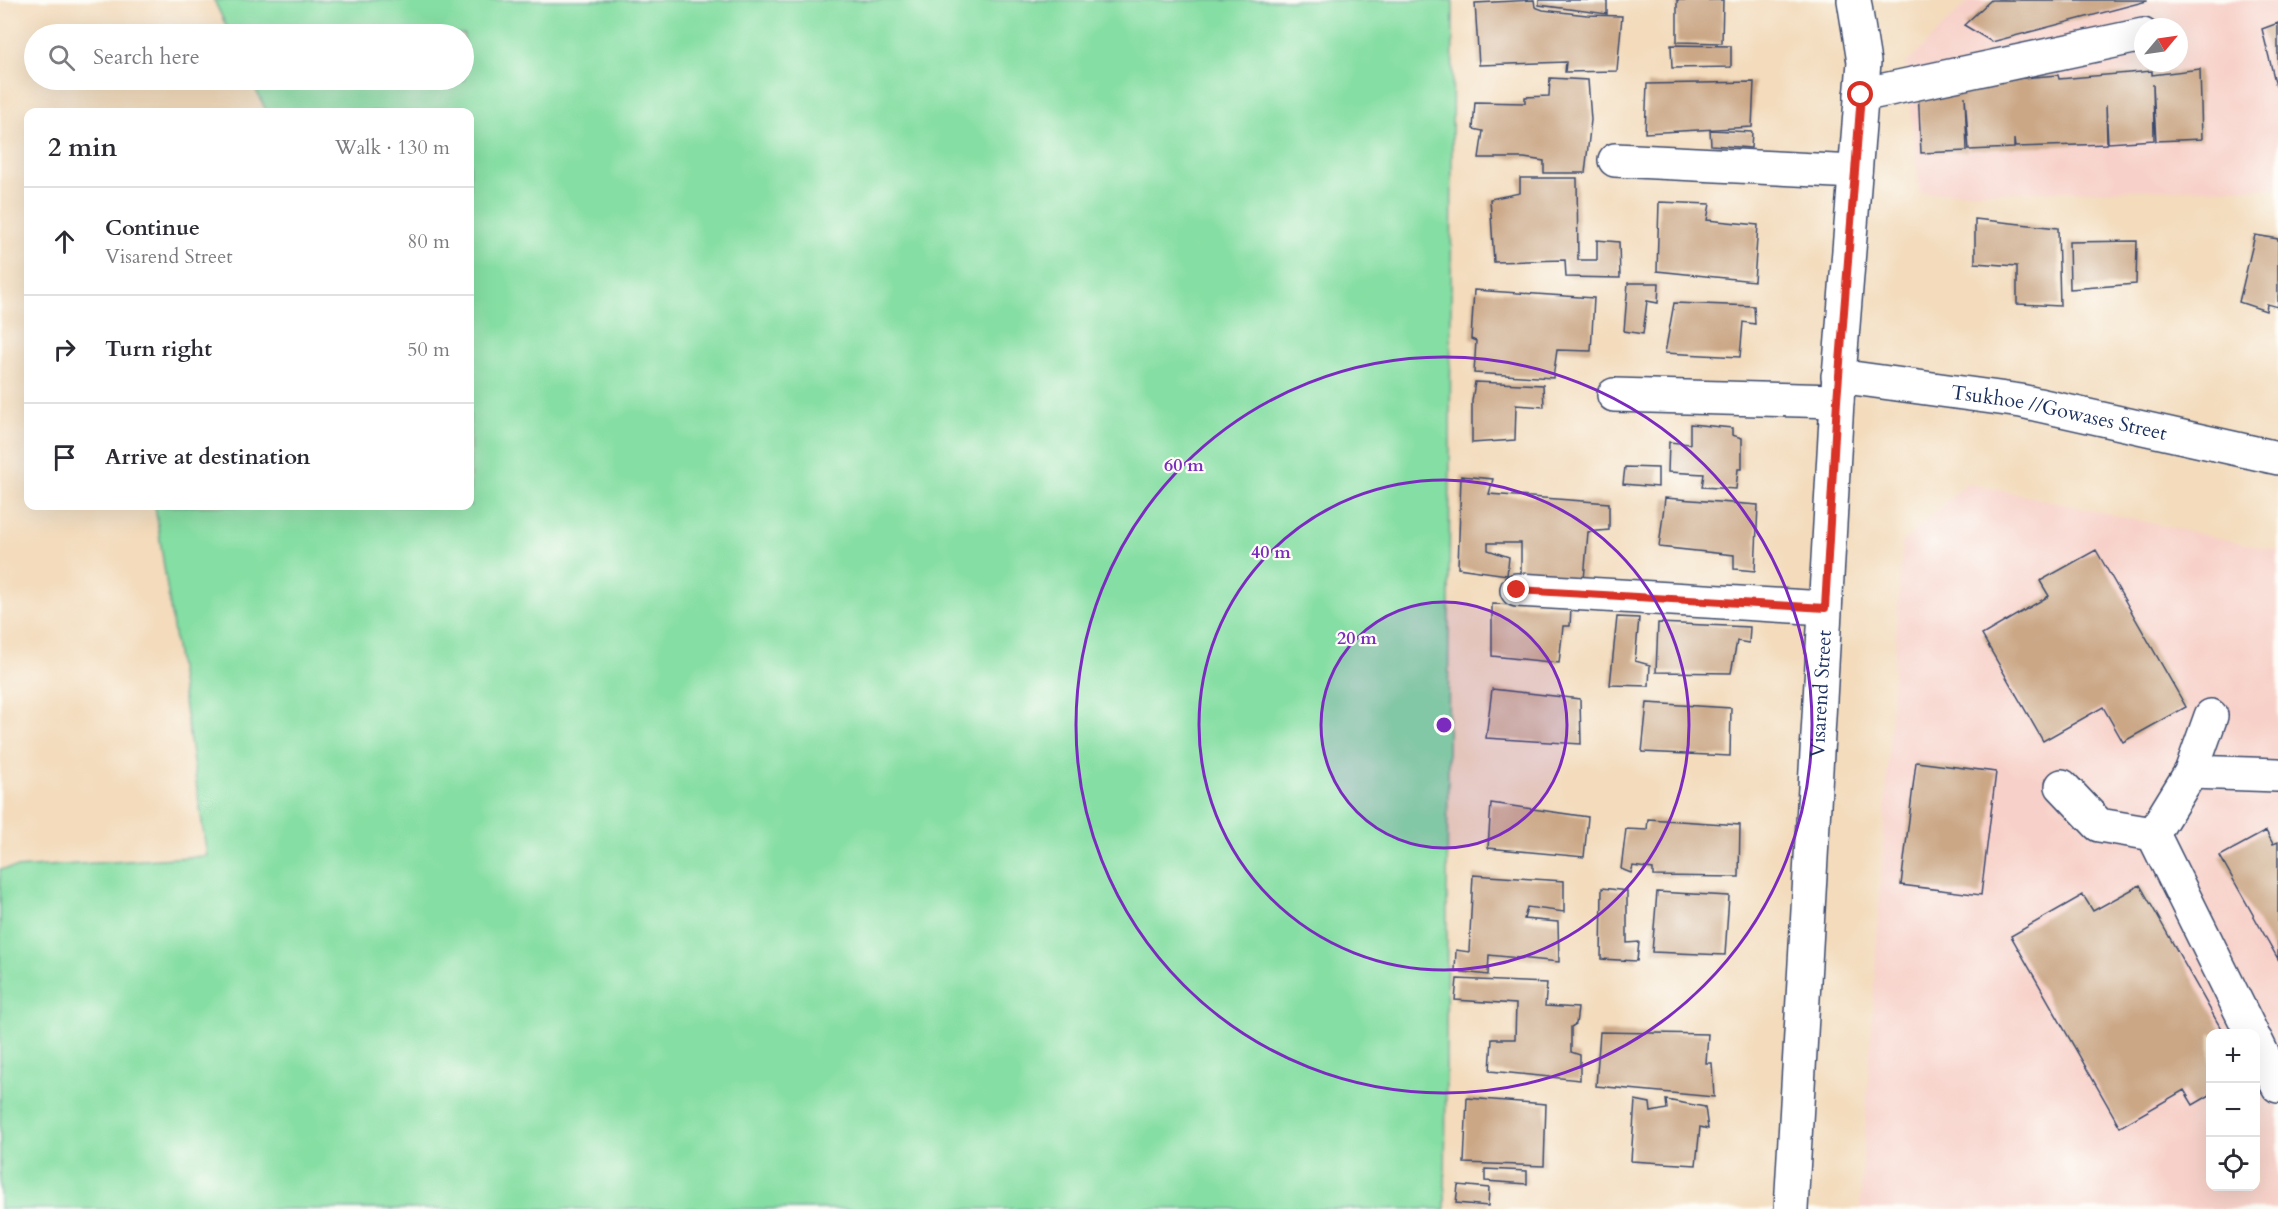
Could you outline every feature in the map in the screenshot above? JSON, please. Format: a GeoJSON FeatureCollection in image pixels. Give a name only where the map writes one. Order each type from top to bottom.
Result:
{"type":"FeatureCollection","features":[{"type":"Feature","properties":{"kind":"street","name":"Visarend Street"},"geometry":{"type":"LineString","coordinates":[[1791,1209],[1838,389],[1864,62],[1854,0]]}},
{"type":"Feature","properties":{"kind":"street"},"geometry":{"type":"LineString","coordinates":[[1861,95],[2134,37]]}},
{"type":"Feature","properties":{"kind":"street"},"geometry":{"type":"LineString","coordinates":[[1615,160],[1855,172]]}},
{"type":"Feature","properties":{"kind":"street","name":"Tsukhoe //Gowases Street"},"geometry":{"type":"LineString","coordinates":[[1614,395],[1838,389],[2021,401],[2278,458]]}},
{"type":"Feature","properties":{"kind":"street"},"geometry":{"type":"LineString","coordinates":[[1517,590],[1825,608]]}},
{"type":"Feature","properties":{"kind":"street"},"geometry":{"type":"LineString","coordinates":[[2153,834],[2191,772],[2211,716]]}},
{"type":"Feature","properties":{"kind":"street"},"geometry":{"type":"LineString","coordinates":[[2191,772],[2278,775]]}},
{"type":"Feature","properties":{"kind":"street"},"geometry":{"type":"LineString","coordinates":[[2062,786],[2099,825],[2153,834]]}},
{"type":"Feature","properties":{"kind":"street"},"geometry":{"type":"LineString","coordinates":[[2153,834],[2250,1029]]}},
{"type":"Feature","properties":{"kind":"street"},"geometry":{"type":"LineString","coordinates":[[2260,1049],[2278,1086]]}},
{"type":"Feature","properties":{"kind":"shaded area"},"geometry":{"type":"Polygon","coordinates":[[[1970,0],[2278,0],[2278,188],[1920,193],[1906,64],[1970,0]]]}},
{"type":"Feature","properties":{"kind":"shaded area"},"geometry":{"type":"Polygon","coordinates":[[[1967,483],[2278,551],[2278,1209],[1860,1209],[1902,543],[1967,483]]]}},
{"type":"Feature","properties":{"kind":"green space"},"geometry":{"type":"Polygon","coordinates":[[[214,0],[1453,0],[1445,1209],[0,1209],[0,869],[207,856],[156,510],[474,510],[474,108],[265,108],[256,90],[474,90],[474,24],[225,24],[214,0]]]}},
{"type":"Feature","properties":{"kind":"building"},"geometry":{"type":"Polygon","coordinates":[[[1534,0],[1535,7],[1543,10],[1622,16],[1617,71],[1565,72],[1566,62],[1479,65],[1475,3],[1534,0]]]}},
{"type":"Feature","properties":{"kind":"building"},"geometry":{"type":"Polygon","coordinates":[[[1539,0],[1607,0],[1607,14],[1539,5],[1539,0]]]}},
{"type":"Feature","properties":{"kind":"building"},"geometry":{"type":"Polygon","coordinates":[[[1677,0],[1723,0],[1722,43],[1677,42],[1677,0]]]}},
{"type":"Feature","properties":{"kind":"building"},"geometry":{"type":"Polygon","coordinates":[[[1991,0],[2147,1],[1992,42],[1964,25],[1991,0]]]}},
{"type":"Feature","properties":{"kind":"building"},"geometry":{"type":"Polygon","coordinates":[[[2278,23],[2278,86],[2276,86],[2262,29],[2278,23]]]}},
{"type":"Feature","properties":{"kind":"building"},"geometry":{"type":"Polygon","coordinates":[[[1671,45],[1731,46],[1731,67],[1672,68],[1671,45]]]}},
{"type":"Feature","properties":{"kind":"building"},"geometry":{"type":"Polygon","coordinates":[[[2200,69],[2202,139],[2156,141],[2153,84],[2154,140],[2108,143],[2106,105],[2107,144],[2015,147],[2014,139],[2014,148],[1969,150],[1965,96],[1967,151],[1921,153],[1918,87],[2058,75],[2059,79],[2140,72],[2152,72],[2152,75],[2200,69]]]}},
{"type":"Feature","properties":{"kind":"building"},"geometry":{"type":"Polygon","coordinates":[[[1550,78],[1588,80],[1591,120],[1585,173],[1544,173],[1544,161],[1524,158],[1479,158],[1483,131],[1473,129],[1475,102],[1525,103],[1525,97],[1549,96],[1550,78]]]}},
{"type":"Feature","properties":{"kind":"building"},"geometry":{"type":"Polygon","coordinates":[[[1754,82],[1752,127],[1645,133],[1647,84],[1754,82]]]}},
{"type":"Feature","properties":{"kind":"building"},"geometry":{"type":"Polygon","coordinates":[[[1710,130],[1752,132],[1751,148],[1711,145],[1710,130]]]}},
{"type":"Feature","properties":{"kind":"building"},"geometry":{"type":"Polygon","coordinates":[[[1520,178],[1577,178],[1578,260],[1597,260],[1597,240],[1619,242],[1620,278],[1566,277],[1565,260],[1494,262],[1490,199],[1520,193],[1520,178]]]}},
{"type":"Feature","properties":{"kind":"building"},"geometry":{"type":"Polygon","coordinates":[[[1659,202],[1710,204],[1707,220],[1758,225],[1754,281],[1657,271],[1659,202]]]}},
{"type":"Feature","properties":{"kind":"building"},"geometry":{"type":"Polygon","coordinates":[[[1975,219],[2058,228],[2060,306],[2017,304],[2017,266],[1975,263],[1975,219]]]}},
{"type":"Feature","properties":{"kind":"building"},"geometry":{"type":"Polygon","coordinates":[[[2255,235],[2278,239],[2278,307],[2267,304],[2266,311],[2239,302],[2255,235]]]}},
{"type":"Feature","properties":{"kind":"building"},"geometry":{"type":"Polygon","coordinates":[[[2137,241],[2136,284],[2070,289],[2069,242],[2137,241]]]}},
{"type":"Feature","properties":{"kind":"building"},"geometry":{"type":"Polygon","coordinates":[[[1628,283],[1659,283],[1658,303],[1647,301],[1643,334],[1624,331],[1628,283]]]}},
{"type":"Feature","properties":{"kind":"building"},"geometry":{"type":"Polygon","coordinates":[[[1474,290],[1594,298],[1591,351],[1557,350],[1553,378],[1474,373],[1476,341],[1471,339],[1474,290]]]}},
{"type":"Feature","properties":{"kind":"building"},"geometry":{"type":"Polygon","coordinates":[[[1674,303],[1754,306],[1755,324],[1743,322],[1740,357],[1665,353],[1674,303]]]}},
{"type":"Feature","properties":{"kind":"building"},"geometry":{"type":"Polygon","coordinates":[[[1475,382],[1543,385],[1544,407],[1516,405],[1515,440],[1472,443],[1472,401],[1475,382]]]}},
{"type":"Feature","properties":{"kind":"building"},"geometry":{"type":"Polygon","coordinates":[[[1690,424],[1732,428],[1732,435],[1742,438],[1742,469],[1738,469],[1736,489],[1702,487],[1704,474],[1668,472],[1669,442],[1690,444],[1690,424]]]}},
{"type":"Feature","properties":{"kind":"building"},"geometry":{"type":"Polygon","coordinates":[[[1625,467],[1658,468],[1658,487],[1623,484],[1625,467]]]}},
{"type":"Feature","properties":{"kind":"building"},"geometry":{"type":"Polygon","coordinates":[[[1461,476],[1493,479],[1489,494],[1609,503],[1609,530],[1588,532],[1584,580],[1521,575],[1521,543],[1488,543],[1488,550],[1509,557],[1507,575],[1458,568],[1461,476]]]}},
{"type":"Feature","properties":{"kind":"building"},"geometry":{"type":"Polygon","coordinates":[[[1665,498],[1758,505],[1755,571],[1734,569],[1734,555],[1659,547],[1665,498]]]}},
{"type":"Feature","properties":{"kind":"building"},"geometry":{"type":"Polygon","coordinates":[[[2096,550],[2186,707],[2123,742],[2103,707],[2043,741],[1982,635],[2049,596],[2040,581],[2096,550]]]}},
{"type":"Feature","properties":{"kind":"building"},"geometry":{"type":"Polygon","coordinates":[[[1492,604],[1571,607],[1570,626],[1563,626],[1559,663],[1492,656],[1492,604]]]}},
{"type":"Feature","properties":{"kind":"building"},"geometry":{"type":"Polygon","coordinates":[[[1617,617],[1639,618],[1635,661],[1650,665],[1649,686],[1610,685],[1617,617]]]}},
{"type":"Feature","properties":{"kind":"building"},"geometry":{"type":"Polygon","coordinates":[[[1658,623],[1750,627],[1749,643],[1737,641],[1731,673],[1656,672],[1658,623]]]}},
{"type":"Feature","properties":{"kind":"building"},"geometry":{"type":"Polygon","coordinates":[[[1492,689],[1580,699],[1581,744],[1486,738],[1492,689]]]}},
{"type":"Feature","properties":{"kind":"building"},"geometry":{"type":"Polygon","coordinates":[[[1647,703],[1731,708],[1730,756],[1642,752],[1647,703]]]}},
{"type":"Feature","properties":{"kind":"building"},"geometry":{"type":"Polygon","coordinates":[[[1916,762],[1996,772],[1981,895],[1901,885],[1916,762]]]}},
{"type":"Feature","properties":{"kind":"building"},"geometry":{"type":"Polygon","coordinates":[[[1491,803],[1588,817],[1584,857],[1488,848],[1491,803]]]}},
{"type":"Feature","properties":{"kind":"building"},"geometry":{"type":"Polygon","coordinates":[[[1648,819],[1740,825],[1739,877],[1653,876],[1653,869],[1633,866],[1631,873],[1621,869],[1626,829],[1647,830],[1648,819]]]}},
{"type":"Feature","properties":{"kind":"building"},"geometry":{"type":"Polygon","coordinates":[[[2266,831],[2273,844],[2278,842],[2278,959],[2220,856],[2266,831]]]}},
{"type":"Feature","properties":{"kind":"building"},"geometry":{"type":"Polygon","coordinates":[[[1473,875],[1564,881],[1564,912],[1527,907],[1524,919],[1558,922],[1559,962],[1489,955],[1488,975],[1455,971],[1456,950],[1469,952],[1473,875]]]}},
{"type":"Feature","properties":{"kind":"building"},"geometry":{"type":"Polygon","coordinates":[[[2140,885],[2221,1029],[2206,1029],[2206,1097],[2193,1105],[2184,1090],[2120,1127],[2011,936],[2083,895],[2093,911],[2140,885]]]}},
{"type":"Feature","properties":{"kind":"building"},"geometry":{"type":"Polygon","coordinates":[[[1602,888],[1627,891],[1627,943],[1639,942],[1637,961],[1601,959],[1602,888]]]}},
{"type":"Feature","properties":{"kind":"building"},"geometry":{"type":"Polygon","coordinates":[[[1657,892],[1729,896],[1725,955],[1652,952],[1657,892]]]}},
{"type":"Feature","properties":{"kind":"building"},"geometry":{"type":"Polygon","coordinates":[[[1457,979],[1547,983],[1545,1006],[1578,1008],[1576,1024],[1571,1027],[1571,1052],[1580,1055],[1580,1080],[1490,1071],[1492,1039],[1515,1039],[1516,1004],[1455,1000],[1457,979]]]}},
{"type":"Feature","properties":{"kind":"building"},"geometry":{"type":"Polygon","coordinates":[[[1600,1032],[1708,1034],[1706,1063],[1712,1063],[1714,1097],[1596,1086],[1600,1032]]]}},
{"type":"Feature","properties":{"kind":"building"},"geometry":{"type":"Polygon","coordinates":[[[1467,1098],[1546,1104],[1544,1166],[1464,1163],[1467,1098]]]}},
{"type":"Feature","properties":{"kind":"building"},"geometry":{"type":"Polygon","coordinates":[[[1635,1100],[1650,1103],[1651,1112],[1667,1109],[1666,1100],[1705,1107],[1708,1129],[1700,1127],[1696,1165],[1631,1161],[1635,1100]]]}},
{"type":"Feature","properties":{"kind":"building"},"geometry":{"type":"Polygon","coordinates":[[[1485,1169],[1527,1171],[1527,1184],[1485,1181],[1485,1169]]]}},
{"type":"Feature","properties":{"kind":"building"},"geometry":{"type":"Polygon","coordinates":[[[1458,1185],[1489,1188],[1488,1206],[1456,1203],[1458,1185]]]}},
{"type":"Feature","properties":{"kind":"route"},"geometry":{"type":"LineString","coordinates":[[1517,590],[1825,608],[1837,401],[1861,95]]}}]}
